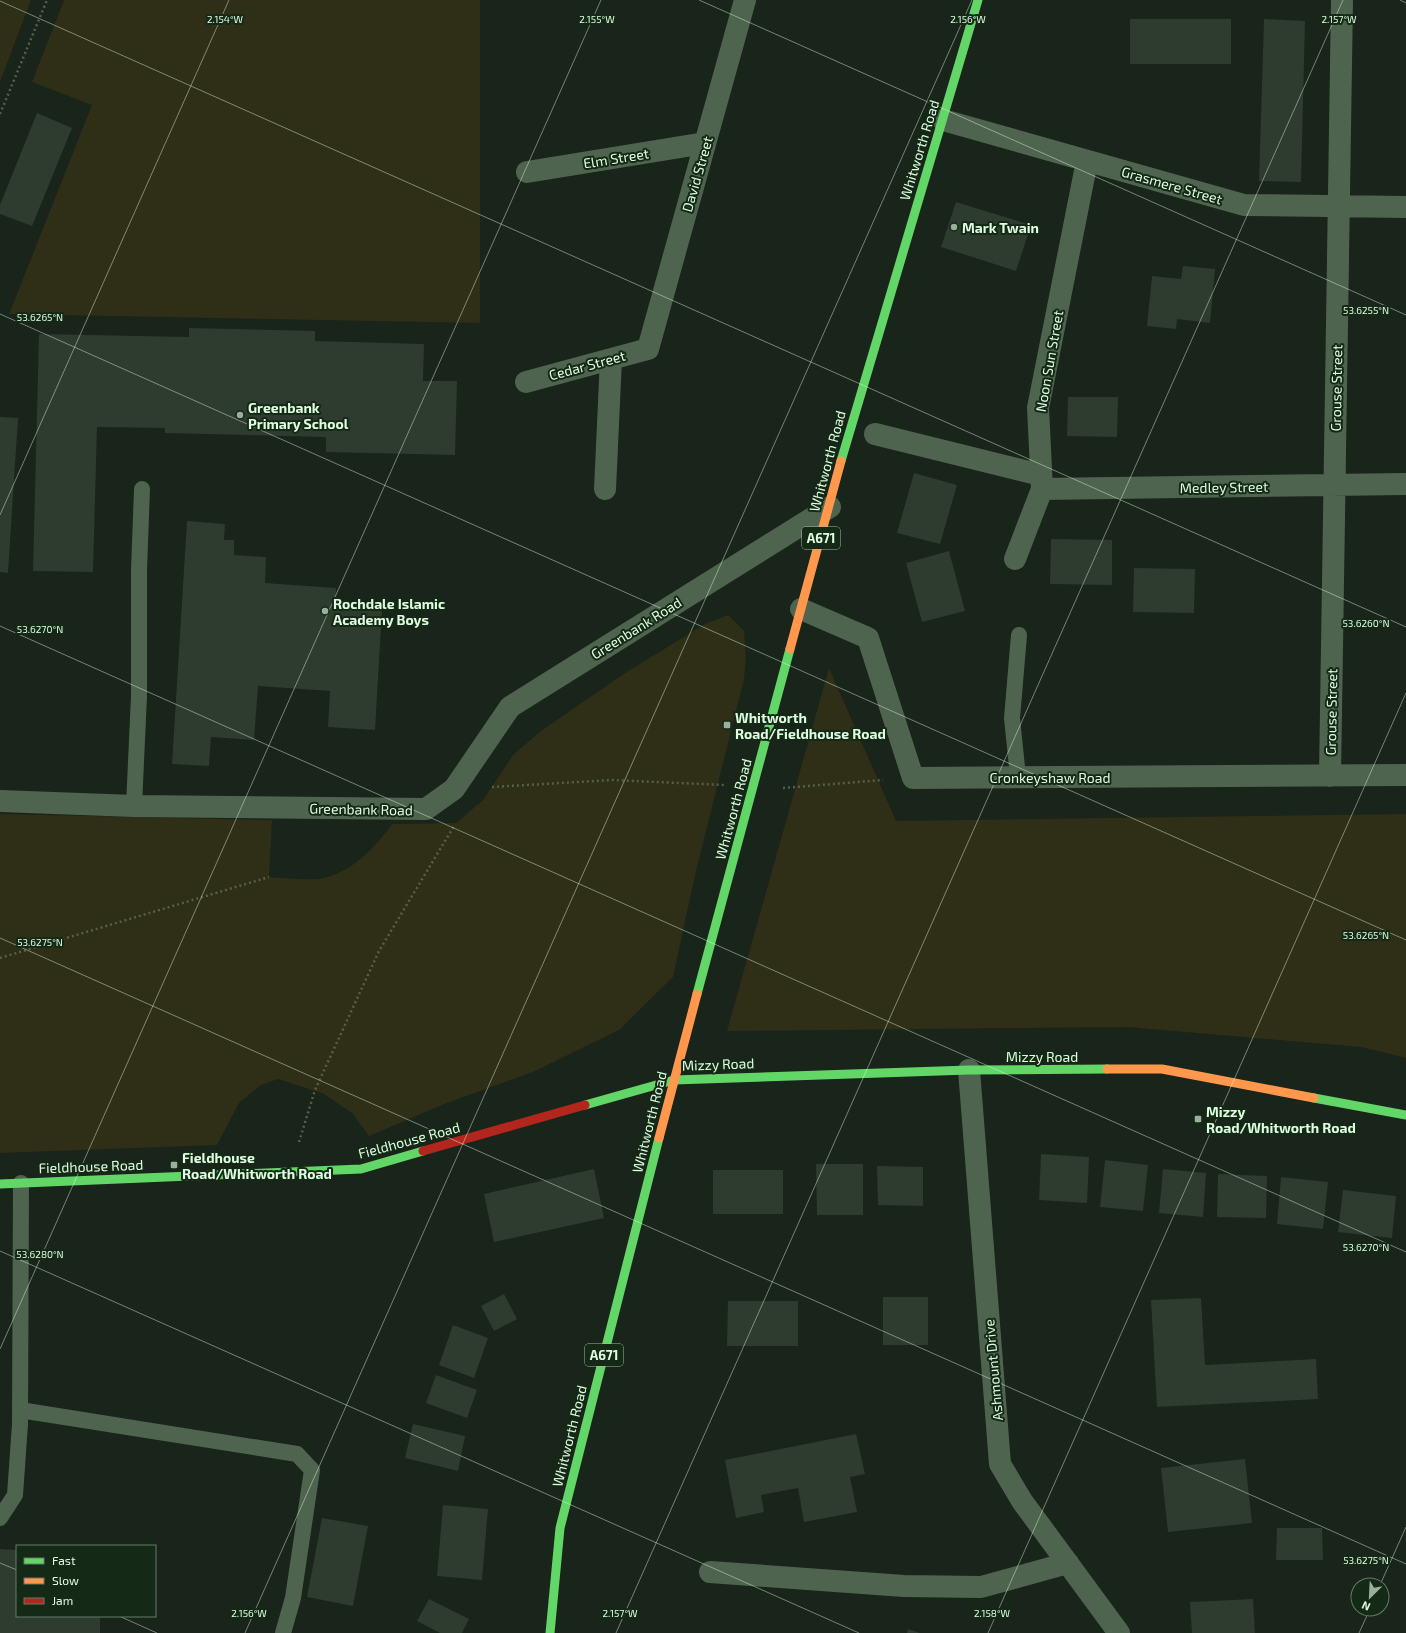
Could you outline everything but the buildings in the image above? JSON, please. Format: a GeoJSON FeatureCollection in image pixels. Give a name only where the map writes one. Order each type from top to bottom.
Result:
{"type":"FeatureCollection","features":[{"type":"Feature","properties":{"kind":"main road","name":"Whitworth Road"},"geometry":{"type":"LineString","coordinates":[[550,1633],[560,1528],[674,1080],[830,507],[850,428],[978,0]]}},
{"type":"Feature","properties":{"kind":"main road","name":"Mizzy Road"},"geometry":{"type":"LineString","coordinates":[[674,1080],[969,1070],[1162,1069],[1406,1115]]}},
{"type":"Feature","properties":{"kind":"main road","name":"Fieldhouse Road"},"geometry":{"type":"LineString","coordinates":[[0,1184],[361,1169],[674,1080]]}},
{"type":"Feature","properties":{"kind":"street","name":"David Street"},"geometry":{"type":"LineString","coordinates":[[648,348],[745,0]]}},
{"type":"Feature","properties":{"kind":"street","name":"Grouse Street"},"geometry":{"type":"LineString","coordinates":[[1330,776],[1342,0]]}},
{"type":"Feature","properties":{"kind":"street","name":"Grasmere Street"},"geometry":{"type":"LineString","coordinates":[[943,120],[1244,205],[1406,207]]}},
{"type":"Feature","properties":{"kind":"street","name":"Elm Street"},"geometry":{"type":"LineString","coordinates":[[528,172],[705,144]]}},
{"type":"Feature","properties":{"kind":"street","name":"Noon Sun Street"},"geometry":{"type":"LineString","coordinates":[[1015,559],[1041,482],[1038,408],[1087,161]]}},
{"type":"Feature","properties":{"kind":"street","name":"Cedar Street"},"geometry":{"type":"LineString","coordinates":[[526,382],[648,348]]}},
{"type":"Feature","properties":{"kind":"street"},"geometry":{"type":"LineString","coordinates":[[605,489],[611,359]]}},
{"type":"Feature","properties":{"kind":"street","name":"Medley Street"},"geometry":{"type":"LineString","coordinates":[[875,434],[1041,482],[1334,485],[1406,484]]}},
{"type":"Feature","properties":{"kind":"street","name":"Greenbank Road"},"geometry":{"type":"LineString","coordinates":[[0,801],[134,806],[426,809],[454,789],[510,707],[830,507]]}},
{"type":"Feature","properties":{"kind":"street"},"geometry":{"type":"LineString","coordinates":[[801,609],[868,638],[913,778]]}},
{"type":"Feature","properties":{"kind":"street","name":"Cronkeyshaw Road"},"geometry":{"type":"LineString","coordinates":[[913,778],[1406,775]]}},
{"type":"Feature","properties":{"kind":"street","name":"Ashmount Drive"},"geometry":{"type":"LineString","coordinates":[[969,1070],[1000,1464],[1022,1501],[1119,1633]]}},
{"type":"Feature","properties":{"kind":"street"},"geometry":{"type":"LineString","coordinates":[[710,1572],[904,1586],[981,1588],[1068,1563]]}},
{"type":"Feature","properties":{"kind":"lane"},"geometry":{"type":"LineString","coordinates":[[134,806],[139,696],[139,570],[142,489]]}},
{"type":"Feature","properties":{"kind":"lane"},"geometry":{"type":"LineString","coordinates":[[1018,777],[1012,718],[1019,635]]}},
{"type":"Feature","properties":{"kind":"lane"},"geometry":{"type":"LineString","coordinates":[[0,1518],[15,1495],[20,1410],[21,1183]]}},
{"type":"Feature","properties":{"kind":"lane"},"geometry":{"type":"LineString","coordinates":[[20,1410],[297,1454],[312,1470],[293,1598],[283,1633]]}},
{"type":"Feature","properties":{"kind":"path"},"geometry":{"type":"LineString","coordinates":[[0,114],[47,0]]}},
{"type":"Feature","properties":{"kind":"path"},"geometry":{"type":"LineString","coordinates":[[466,770],[492,787],[612,780],[717,784],[752,791],[913,778]]}},
{"type":"Feature","properties":{"kind":"path"},"geometry":{"type":"LineString","coordinates":[[290,1172],[315,1090],[379,951],[456,823],[440,799]]}},
{"type":"Feature","properties":{"kind":"path"},"geometry":{"type":"LineString","coordinates":[[0,958],[269,877]]}},
{"type":"Feature","properties":{"kind":"shaded area"},"geometry":{"type":"Polygon","coordinates":[[[0,0],[31,0],[0,82],[0,0]]]}},
{"type":"Feature","properties":{"kind":"shaded area"},"geometry":{"type":"Polygon","coordinates":[[[64,0],[480,0],[480,323],[9,314],[92,105],[32,82],[64,0]]]}},
{"type":"Feature","properties":{"kind":"shaded area"},"geometry":{"type":"Polygon","coordinates":[[[728,615],[744,631],[746,658],[744,679],[696,871],[673,977],[619,1030],[533,1072],[447,1103],[369,1136],[353,1114],[324,1094],[278,1079],[261,1085],[239,1103],[217,1145],[0,1153],[0,814],[272,820],[269,877],[318,879],[329,876],[351,866],[360,859],[378,842],[392,824],[456,823],[483,800],[513,755],[541,731],[625,673],[705,624],[728,615]]]}},
{"type":"Feature","properties":{"kind":"shaded area"},"geometry":{"type":"Polygon","coordinates":[[[829,668],[896,821],[1406,814],[1406,1058],[1361,1047],[1127,1027],[727,1031],[829,668]]]}},
{"type":"Feature","properties":{"kind":"traffic: fast"},"geometry":{"type":"LineString","coordinates":[[841,461],[978,0]]}},
{"type":"Feature","properties":{"kind":"traffic: fast"},"geometry":{"type":"LineString","coordinates":[[697,994],[790,649]]}},
{"type":"Feature","properties":{"kind":"traffic: fast"},"geometry":{"type":"LineString","coordinates":[[585,1105],[674,1080],[969,1070],[1107,1069]]}},
{"type":"Feature","properties":{"kind":"traffic: fast"},"geometry":{"type":"LineString","coordinates":[[1314,1098],[1406,1115]]}},
{"type":"Feature","properties":{"kind":"traffic: fast"},"geometry":{"type":"LineString","coordinates":[[550,1633],[560,1528],[659,1138]]}},
{"type":"Feature","properties":{"kind":"traffic: fast"},"geometry":{"type":"LineString","coordinates":[[0,1184],[361,1169],[423,1151]]}},
{"type":"Feature","properties":{"kind":"traffic: slow"},"geometry":{"type":"LineString","coordinates":[[790,649],[841,461]]}},
{"type":"Feature","properties":{"kind":"traffic: slow"},"geometry":{"type":"LineString","coordinates":[[659,1138],[697,994]]}},
{"type":"Feature","properties":{"kind":"traffic: slow"},"geometry":{"type":"LineString","coordinates":[[1107,1069],[1162,1069],[1314,1098]]}},
{"type":"Feature","properties":{"kind":"traffic: jam"},"geometry":{"type":"LineString","coordinates":[[423,1151],[585,1105]]}},
{"type":"Feature","properties":{"kind":"place","name":"Mark Twain"},"geometry":{"type":"Point","coordinates":[954,227]}},
{"type":"Feature","properties":{"kind":"place","name":"Greenbank Primary School"},"geometry":{"type":"Point","coordinates":[240,415]}},
{"type":"Feature","properties":{"kind":"place","name":"Rochdale Islamic Academy Boys"},"geometry":{"type":"Point","coordinates":[325,611]}},
{"type":"Feature","properties":{"kind":"place","name":"Whitworth Road/Fieldhouse Road"},"geometry":{"type":"Point","coordinates":[727,725]}},
{"type":"Feature","properties":{"kind":"place","name":"Mizzy Road/Whitworth Road"},"geometry":{"type":"Point","coordinates":[1198,1119]}},
{"type":"Feature","properties":{"kind":"place","name":"Fieldhouse Road/Whitworth Road"},"geometry":{"type":"Point","coordinates":[174,1165]}}]}
